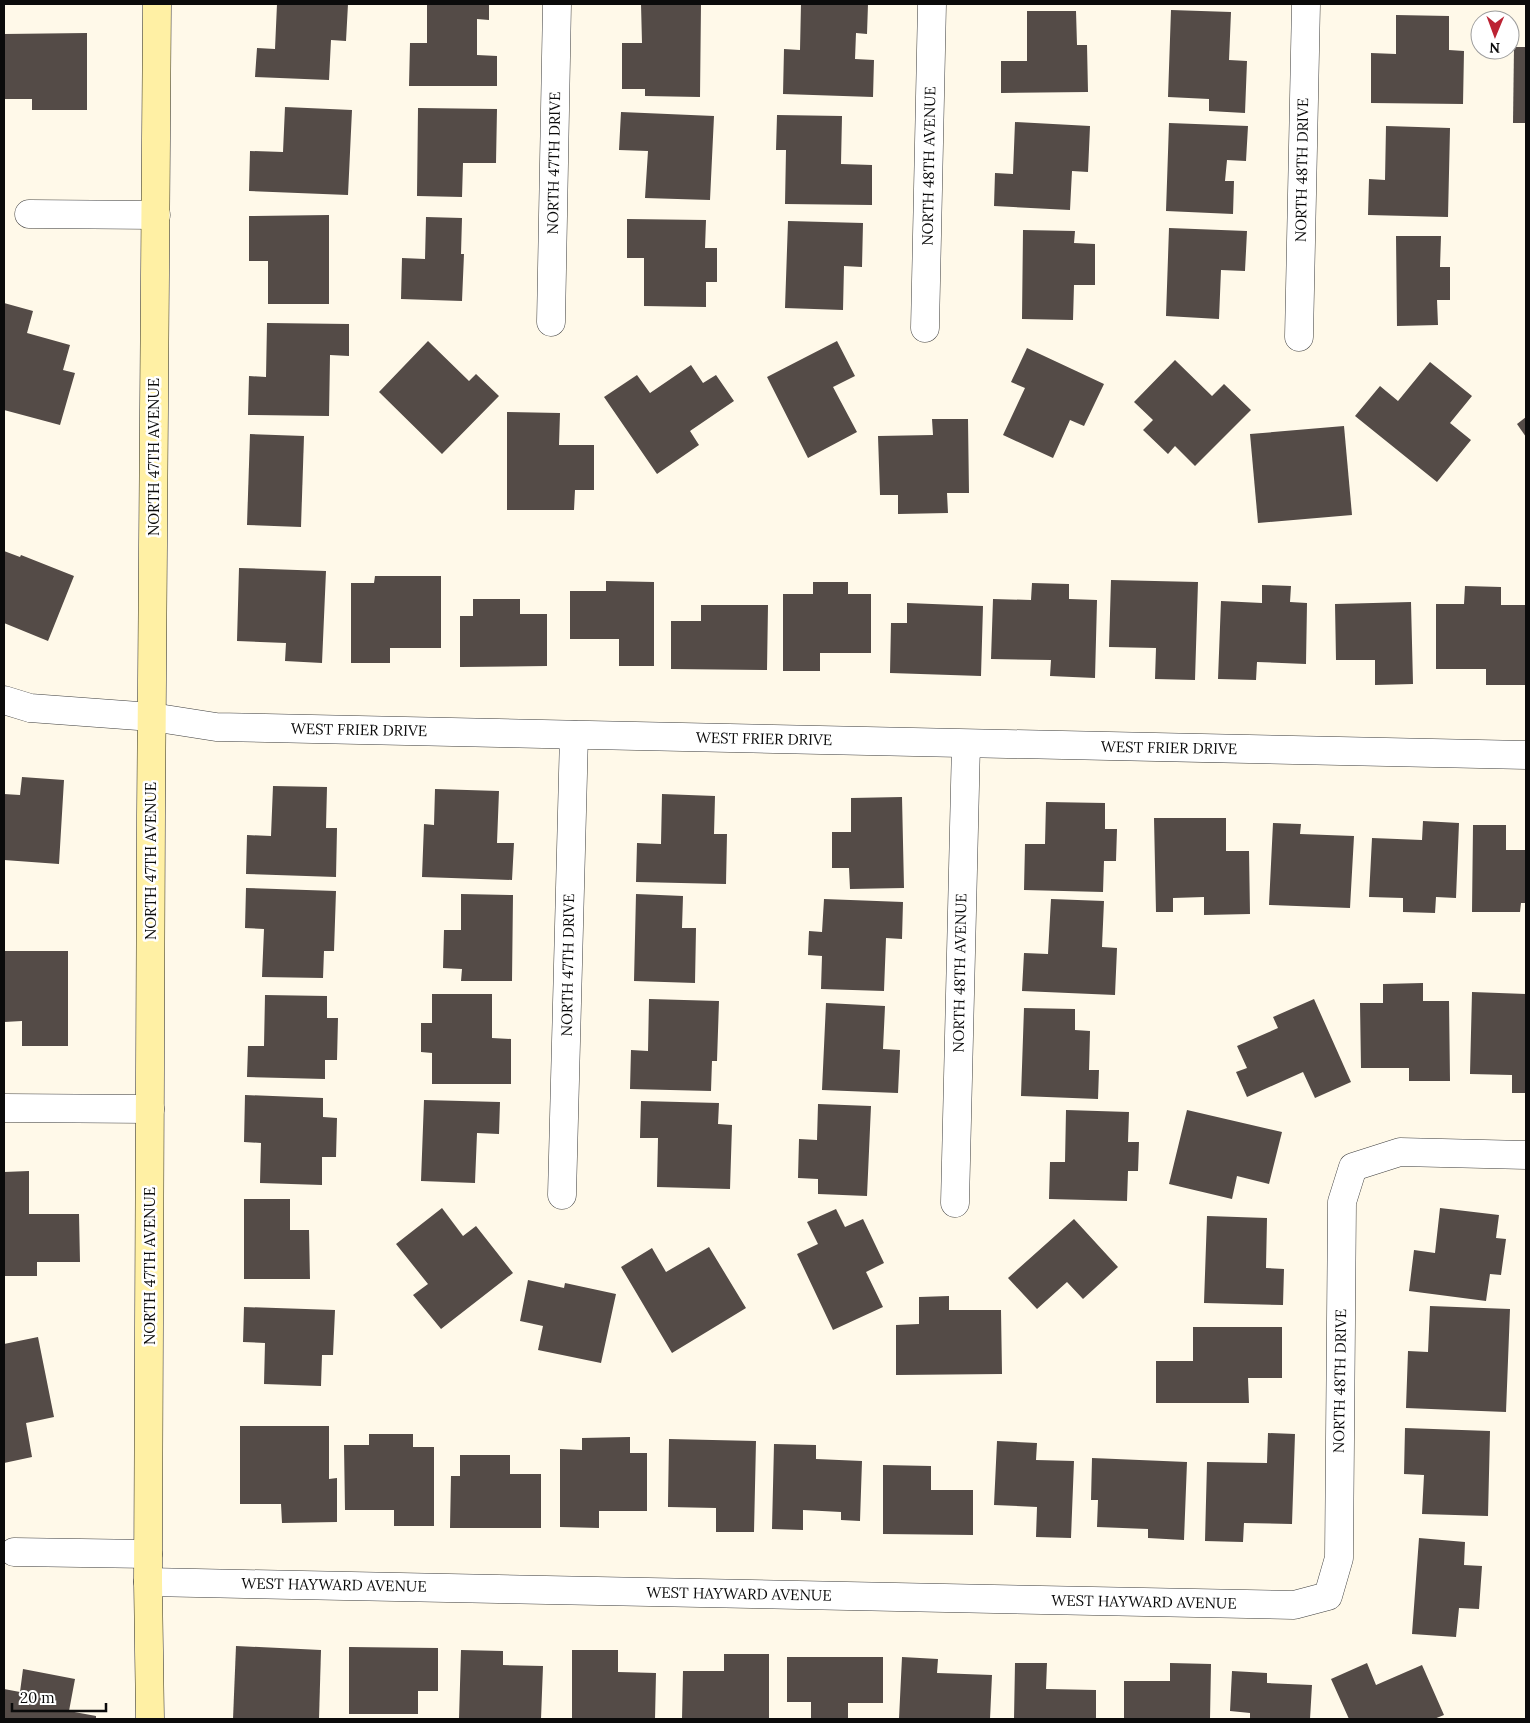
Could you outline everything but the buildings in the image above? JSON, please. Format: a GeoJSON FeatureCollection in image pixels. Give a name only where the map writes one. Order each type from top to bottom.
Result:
{"type":"FeatureCollection","features":[{"type":"Feature","properties":{"kind":"street","name":"NORTH 47TH AVENUE"},"geometry":{"type":"LineString","coordinates":[[150,1719],[148,1554],[150,1109],[158,4]]}},
{"type":"Feature","properties":{"kind":"street","name":"NORTH 47TH DRIVE"},"geometry":{"type":"LineString","coordinates":[[551,322],[557,4]]}},
{"type":"Feature","properties":{"kind":"street","name":"NORTH 48TH AVENUE"},"geometry":{"type":"LineString","coordinates":[[925,328],[932,4]]}},
{"type":"Feature","properties":{"kind":"street","name":"NORTH 48TH DRIVE"},"geometry":{"type":"LineString","coordinates":[[1299,337],[1306,4]]}},
{"type":"Feature","properties":{"kind":"street"},"geometry":{"type":"LineString","coordinates":[[29,214],[156,215]]}},
{"type":"Feature","properties":{"kind":"street","name":"WEST FRIER DRIVE"},"geometry":{"type":"LineString","coordinates":[[4,700],[30,708],[152,718],[216,727],[1526,755]]}},
{"type":"Feature","properties":{"kind":"street","name":"NORTH 47TH DRIVE"},"geometry":{"type":"LineString","coordinates":[[562,1195],[574,735]]}},
{"type":"Feature","properties":{"kind":"street","name":"NORTH 48TH AVENUE"},"geometry":{"type":"LineString","coordinates":[[955,1203],[966,744]]}},
{"type":"Feature","properties":{"kind":"street"},"geometry":{"type":"LineString","coordinates":[[4,1108],[150,1109]]}},
{"type":"Feature","properties":{"kind":"street","name":"NORTH 48TH DRIVE"},"geometry":{"type":"LineString","coordinates":[[1328,1596],[1339,1558],[1342,1202],[1353,1167],[1400,1152],[1526,1155]]}},
{"type":"Feature","properties":{"kind":"street"},"geometry":{"type":"LineString","coordinates":[[14,1552],[148,1554]]}},
{"type":"Feature","properties":{"kind":"street","name":"WEST HAYWARD AVENUE"},"geometry":{"type":"LineString","coordinates":[[148,1582],[1294,1605],[1328,1596]]}}]}
